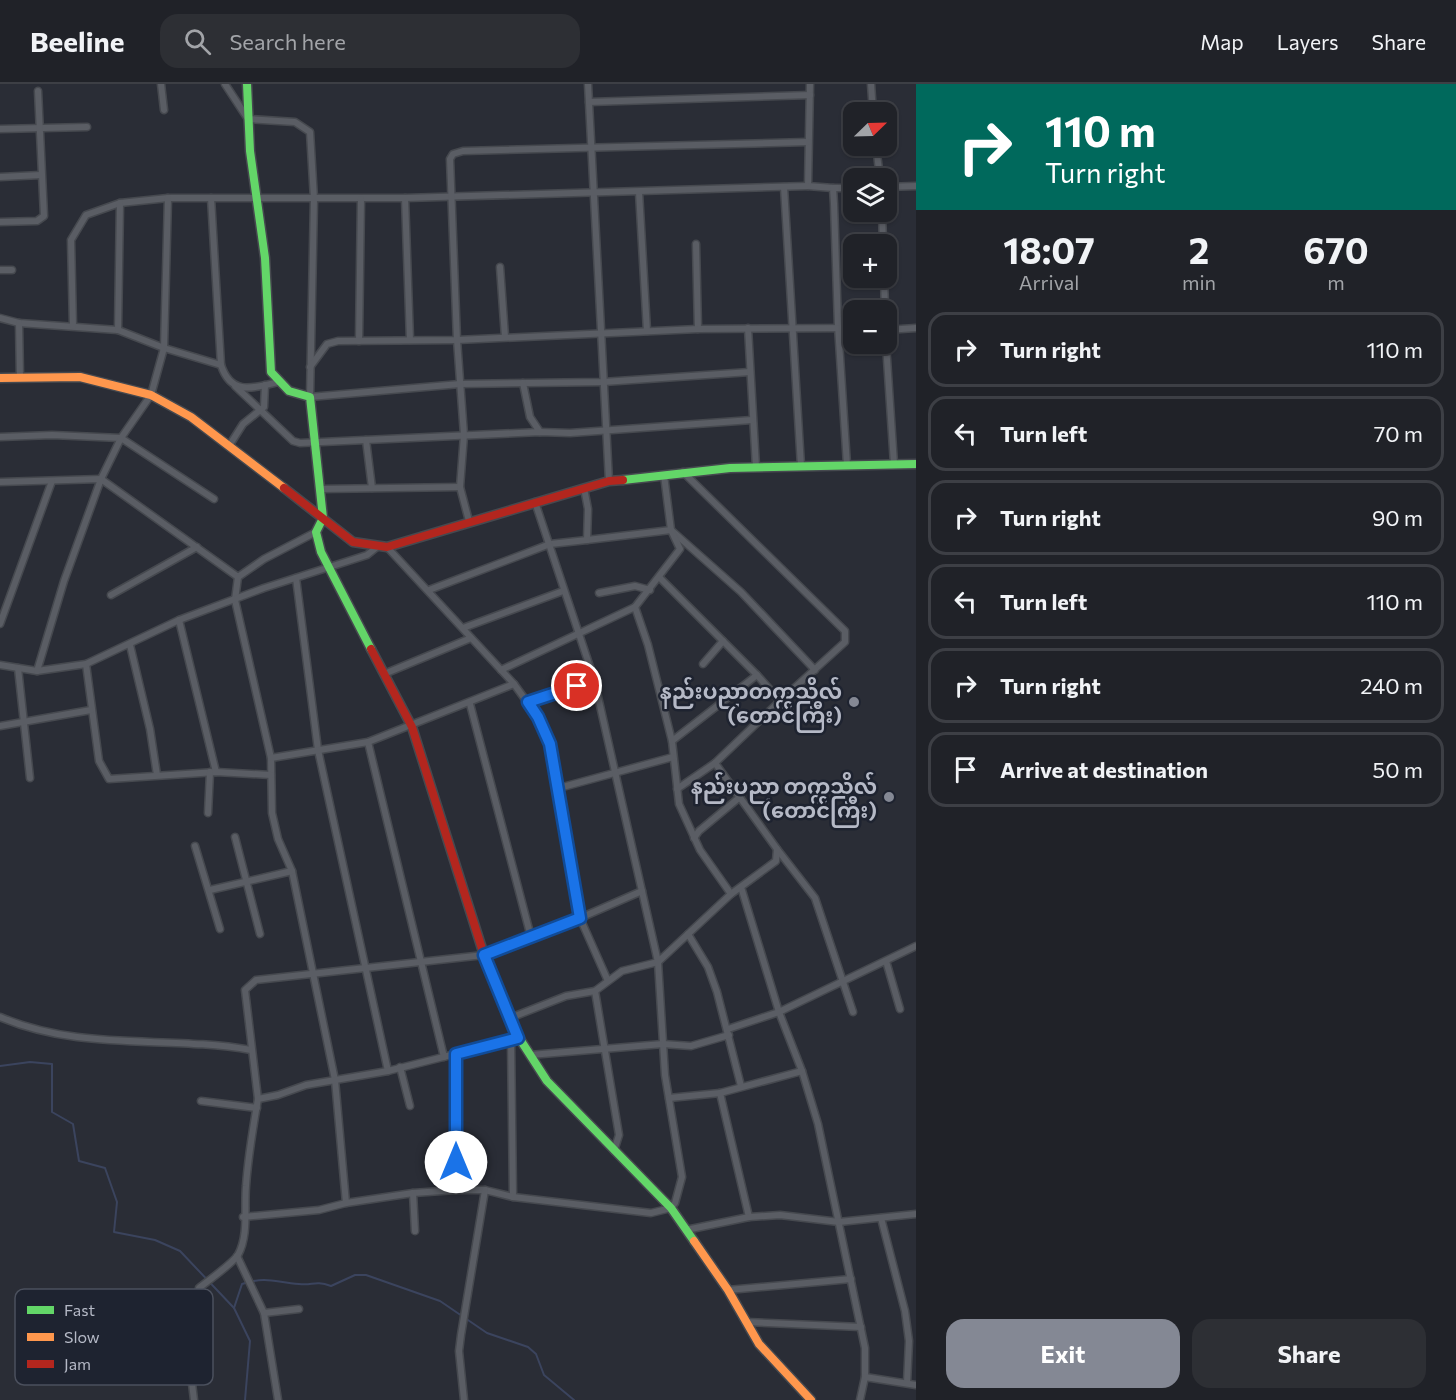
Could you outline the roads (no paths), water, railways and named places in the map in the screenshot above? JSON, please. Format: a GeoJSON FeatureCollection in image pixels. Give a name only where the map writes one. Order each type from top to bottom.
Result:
{"type":"FeatureCollection","features":[{"type":"Feature","properties":{"kind":"street"},"geometry":{"type":"LineString","coordinates":[[165,110],[161,84],[168,84]]}},
{"type":"Feature","properties":{"kind":"street"},"geometry":{"type":"LineString","coordinates":[[225,84],[248,119]]}},
{"type":"Feature","properties":{"kind":"street"},"geometry":{"type":"LineString","coordinates":[[247,84],[249,151],[265,258],[271,372],[289,391],[310,397],[460,384],[603,382],[750,372]]}},
{"type":"Feature","properties":{"kind":"street"},"geometry":{"type":"LineString","coordinates":[[588,84],[609,481]]}},
{"type":"Feature","properties":{"kind":"street"},"geometry":{"type":"LineString","coordinates":[[808,186],[810,84]]}},
{"type":"Feature","properties":{"kind":"street"},"geometry":{"type":"LineString","coordinates":[[871,84],[872,102]]}},
{"type":"Feature","properties":{"kind":"street"},"geometry":{"type":"LineString","coordinates":[[0,222],[42,219],[38,91]]}},
{"type":"Feature","properties":{"kind":"street"},"geometry":{"type":"LineString","coordinates":[[589,102],[810,95]]}},
{"type":"Feature","properties":{"kind":"street"},"geometry":{"type":"LineString","coordinates":[[248,119],[295,122],[310,132],[314,200],[310,397],[317,443],[323,518],[316,532],[264,559],[238,576],[235,600],[271,758],[272,813],[278,839],[292,871],[335,1080],[346,1203]]}},
{"type":"Feature","properties":{"kind":"street"},"geometry":{"type":"LineString","coordinates":[[0,129],[87,127]]}},
{"type":"Feature","properties":{"kind":"street"},"geometry":{"type":"LineString","coordinates":[[469,521],[460,487],[464,435],[457,340],[450,159],[453,154],[463,151],[808,142]]}},
{"type":"Feature","properties":{"kind":"street"},"geometry":{"type":"LineString","coordinates":[[0,177],[41,175]]}},
{"type":"Feature","properties":{"kind":"street"},"geometry":{"type":"LineString","coordinates":[[73,326],[71,240],[86,215],[120,203],[168,198],[256,196],[314,200],[593,194],[808,186],[843,188]]}},
{"type":"Feature","properties":{"kind":"street"},"geometry":{"type":"LineString","coordinates":[[897,187],[916,186]]}},
{"type":"Feature","properties":{"kind":"street"},"geometry":{"type":"LineString","coordinates":[[784,187],[801,466]]}},
{"type":"Feature","properties":{"kind":"street"},"geometry":{"type":"LineString","coordinates":[[833,188],[838,326],[847,465]]}},
{"type":"Feature","properties":{"kind":"street"},"geometry":{"type":"LineString","coordinates":[[639,192],[647,331]]}},
{"type":"Feature","properties":{"kind":"street"},"geometry":{"type":"LineString","coordinates":[[37,670],[64,581],[101,479],[121,438],[151,395],[164,348],[168,198]]}},
{"type":"Feature","properties":{"kind":"street"},"geometry":{"type":"LineString","coordinates":[[211,198],[221,365],[225,377],[293,441],[317,443],[464,435],[570,433],[752,420]]}},
{"type":"Feature","properties":{"kind":"street"},"geometry":{"type":"LineString","coordinates":[[405,198],[410,340]]}},
{"type":"Feature","properties":{"kind":"street"},"geometry":{"type":"LineString","coordinates":[[359,341],[361,199]]}},
{"type":"Feature","properties":{"kind":"street"},"geometry":{"type":"LineString","coordinates":[[118,330],[120,203]]}},
{"type":"Feature","properties":{"kind":"street"},"geometry":{"type":"LineString","coordinates":[[696,244],[698,329]]}},
{"type":"Feature","properties":{"kind":"street"},"geometry":{"type":"LineString","coordinates":[[500,267],[505,337]]}},
{"type":"Feature","properties":{"kind":"street"},"geometry":{"type":"LineString","coordinates":[[0,270],[12,270]]}},
{"type":"Feature","properties":{"kind":"street"},"geometry":{"type":"LineString","coordinates":[[0,318],[19,323],[118,330],[164,348],[221,365]]}},
{"type":"Feature","properties":{"kind":"street"},"geometry":{"type":"LineString","coordinates":[[19,323],[20,378]]}},
{"type":"Feature","properties":{"kind":"street"},"geometry":{"type":"LineString","coordinates":[[310,367],[327,344],[359,341],[457,340],[698,329],[843,327]]}},
{"type":"Feature","properties":{"kind":"street"},"geometry":{"type":"LineString","coordinates":[[748,328],[756,467]]}},
{"type":"Feature","properties":{"kind":"street"},"geometry":{"type":"LineString","coordinates":[[897,329],[916,328]]}},
{"type":"Feature","properties":{"kind":"street"},"geometry":{"type":"LineString","coordinates":[[887,354],[894,464]]}},
{"type":"Feature","properties":{"kind":"street"},"geometry":{"type":"LineString","coordinates":[[0,378],[80,377],[151,395],[191,417],[353,542],[377,547],[387,547],[609,481],[683,472],[756,467],[916,464]]}},
{"type":"Feature","properties":{"kind":"street"},"geometry":{"type":"LineString","coordinates":[[235,386],[248,388],[278,382]]}},
{"type":"Feature","properties":{"kind":"street"},"geometry":{"type":"LineString","coordinates":[[523,383],[530,417],[540,432]]}},
{"type":"Feature","properties":{"kind":"street"},"geometry":{"type":"LineString","coordinates":[[229,446],[243,424],[264,407],[265,385]]}},
{"type":"Feature","properties":{"kind":"street"},"geometry":{"type":"LineString","coordinates":[[0,437],[52,435],[121,438],[214,499]]}},
{"type":"Feature","properties":{"kind":"street"},"geometry":{"type":"LineString","coordinates":[[366,440],[372,488]]}},
{"type":"Feature","properties":{"kind":"street"},"geometry":{"type":"LineString","coordinates":[[677,789],[715,763],[845,642],[845,631],[683,472]]}},
{"type":"Feature","properties":{"kind":"street"},"geometry":{"type":"LineString","coordinates":[[501,670],[635,607],[650,590],[680,549],[671,530],[664,475]]}},
{"type":"Feature","properties":{"kind":"street"},"geometry":{"type":"LineString","coordinates":[[0,482],[101,479],[238,576]]}},
{"type":"Feature","properties":{"kind":"street"},"geometry":{"type":"LineString","coordinates":[[0,624],[52,481]]}},
{"type":"Feature","properties":{"kind":"street"},"geometry":{"type":"LineString","coordinates":[[321,489],[460,487]]}},
{"type":"Feature","properties":{"kind":"street"},"geometry":{"type":"LineString","coordinates":[[584,488],[588,509],[587,540]]}},
{"type":"Feature","properties":{"kind":"street"},"geometry":{"type":"LineString","coordinates":[[243,1217],[319,1210],[413,1192],[456,1190],[485,1191],[513,1197],[651,1213],[671,1208],[679,1195],[682,1177],[664,1076],[658,962],[594,679],[535,502]]}},
{"type":"Feature","properties":{"kind":"street"},"geometry":{"type":"LineString","coordinates":[[429,590],[550,544],[671,530],[741,592],[815,670]]}},
{"type":"Feature","properties":{"kind":"street"},"geometry":{"type":"LineString","coordinates":[[316,532],[328,567],[412,727],[484,955],[510,1018],[515,1039],[513,1197]]}},
{"type":"Feature","properties":{"kind":"street"},"geometry":{"type":"LineString","coordinates":[[111,595],[197,547]]}},
{"type":"Feature","properties":{"kind":"street"},"geometry":{"type":"LineString","coordinates":[[0,665],[37,670],[86,664],[179,620],[367,555],[377,547]]}},
{"type":"Feature","properties":{"kind":"street"},"geometry":{"type":"LineString","coordinates":[[387,547],[514,684],[538,717],[550,744],[580,918],[593,954],[608,981]]}},
{"type":"Feature","properties":{"kind":"street"},"geometry":{"type":"LineString","coordinates":[[296,578],[318,750],[388,1071]]}},
{"type":"Feature","properties":{"kind":"street"},"geometry":{"type":"LineString","coordinates":[[660,578],[758,675],[780,701]]}},
{"type":"Feature","properties":{"kind":"street"},"geometry":{"type":"LineString","coordinates":[[599,593],[635,586],[650,590]]}},
{"type":"Feature","properties":{"kind":"street"},"geometry":{"type":"LineString","coordinates":[[463,628],[563,591]]}},
{"type":"Feature","properties":{"kind":"street"},"geometry":{"type":"LineString","coordinates":[[635,607],[648,645],[672,741],[679,804],[694,838],[731,894]]}},
{"type":"Feature","properties":{"kind":"street"},"geometry":{"type":"LineString","coordinates":[[179,620],[213,772],[208,813]]}},
{"type":"Feature","properties":{"kind":"street"},"geometry":{"type":"LineString","coordinates":[[384,674],[471,638]]}},
{"type":"Feature","properties":{"kind":"street"},"geometry":{"type":"LineString","coordinates":[[703,664],[723,641]]}},
{"type":"Feature","properties":{"kind":"street"},"geometry":{"type":"LineString","coordinates":[[130,645],[148,719],[157,775]]}},
{"type":"Feature","properties":{"kind":"street"},"geometry":{"type":"LineString","coordinates":[[86,664],[99,762],[109,778],[213,772],[271,775]]}},
{"type":"Feature","properties":{"kind":"street"},"geometry":{"type":"LineString","coordinates":[[18,668],[30,778]]}},
{"type":"Feature","properties":{"kind":"street"},"geometry":{"type":"LineString","coordinates":[[672,741],[758,675]]}},
{"type":"Feature","properties":{"kind":"street"},"geometry":{"type":"LineString","coordinates":[[528,702],[594,679]]}},
{"type":"Feature","properties":{"kind":"street"},"geometry":{"type":"LineString","coordinates":[[271,758],[368,742],[470,704],[514,684]]}},
{"type":"Feature","properties":{"kind":"street"},"geometry":{"type":"LineString","coordinates":[[470,704],[531,937]]}},
{"type":"Feature","properties":{"kind":"street"},"geometry":{"type":"LineString","coordinates":[[0,726],[91,710]]}},
{"type":"Feature","properties":{"kind":"street"},"geometry":{"type":"LineString","coordinates":[[368,742],[444,1057]]}},
{"type":"Feature","properties":{"kind":"street"},"geometry":{"type":"LineString","coordinates":[[559,788],[673,757]]}},
{"type":"Feature","properties":{"kind":"street"},"geometry":{"type":"LineString","coordinates":[[715,763],[815,898],[853,1012]]}},
{"type":"Feature","properties":{"kind":"street"},"geometry":{"type":"LineString","coordinates":[[694,838],[699,831],[740,797]]}},
{"type":"Feature","properties":{"kind":"street"},"geometry":{"type":"LineString","coordinates":[[236,837],[260,934]]}},
{"type":"Feature","properties":{"kind":"street"},"geometry":{"type":"LineString","coordinates":[[195,846],[220,929]]}},
{"type":"Feature","properties":{"kind":"street"},"geometry":{"type":"LineString","coordinates":[[510,1018],[557,999],[595,991],[622,971],[658,962],[731,894],[776,861],[777,849]]}},
{"type":"Feature","properties":{"kind":"street"},"geometry":{"type":"LineString","coordinates":[[210,890],[292,871]]}},
{"type":"Feature","properties":{"kind":"street"},"geometry":{"type":"LineString","coordinates":[[741,887],[779,1012],[802,1071],[818,1124],[861,1327],[865,1377],[860,1400]]}},
{"type":"Feature","properties":{"kind":"street"},"geometry":{"type":"LineString","coordinates":[[199,1289],[237,1256],[245,1232],[243,1217],[253,1120],[258,1099],[245,990],[249,984],[256,980],[312,976],[484,955],[642,891]]}},
{"type":"Feature","properties":{"kind":"street"},"geometry":{"type":"LineString","coordinates":[[688,934],[708,967],[728,1032],[741,1086]]}},
{"type":"Feature","properties":{"kind":"street"},"geometry":{"type":"LineString","coordinates":[[530,1055],[663,1044],[678,1047],[691,1046],[779,1012],[916,946]]}},
{"type":"Feature","properties":{"kind":"street"},"geometry":{"type":"LineString","coordinates":[[886,962],[900,1009]]}},
{"type":"Feature","properties":{"kind":"street"},"geometry":{"type":"LineString","coordinates":[[595,991],[618,1135],[614,1151]]}},
{"type":"Feature","properties":{"kind":"street"},"geometry":{"type":"LineString","coordinates":[[0,1017],[30,1029],[58,1036],[133,1043],[217,1044],[251,1050]]}},
{"type":"Feature","properties":{"kind":"street"},"geometry":{"type":"LineString","coordinates":[[258,1099],[306,1085],[388,1071],[515,1039]]}},
{"type":"Feature","properties":{"kind":"street"},"geometry":{"type":"LineString","coordinates":[[515,1039],[530,1055],[547,1081],[671,1208],[728,1290],[759,1344],[811,1400]]}},
{"type":"Feature","properties":{"kind":"street"},"geometry":{"type":"LineString","coordinates":[[456,1054],[456,1190]]}},
{"type":"Feature","properties":{"kind":"street"},"geometry":{"type":"LineString","coordinates":[[400,1067],[410,1106]]}},
{"type":"Feature","properties":{"kind":"street"},"geometry":{"type":"LineString","coordinates":[[669,1098],[720,1093],[802,1071]]}},
{"type":"Feature","properties":{"kind":"street"},"geometry":{"type":"LineString","coordinates":[[720,1093],[748,1217]]}},
{"type":"Feature","properties":{"kind":"street"},"geometry":{"type":"LineString","coordinates":[[201,1101],[257,1108]]}},
{"type":"Feature","properties":{"kind":"street"},"geometry":{"type":"LineString","coordinates":[[464,1400],[459,1351],[485,1191]]}},
{"type":"Feature","properties":{"kind":"street"},"geometry":{"type":"LineString","coordinates":[[413,1192],[415,1231]]}},
{"type":"Feature","properties":{"kind":"street"},"geometry":{"type":"LineString","coordinates":[[686,1230],[748,1217],[780,1215],[839,1222],[916,1214]]}},
{"type":"Feature","properties":{"kind":"street"},"geometry":{"type":"LineString","coordinates":[[881,1218],[905,1311],[909,1341],[907,1383]]}},
{"type":"Feature","properties":{"kind":"street"},"geometry":{"type":"LineString","coordinates":[[237,1256],[243,1274],[264,1313],[278,1400]]}},
{"type":"Feature","properties":{"kind":"street"},"geometry":{"type":"LineString","coordinates":[[728,1290],[851,1279]]}},
{"type":"Feature","properties":{"kind":"street"},"geometry":{"type":"LineString","coordinates":[[264,1313],[299,1309]]}},
{"type":"Feature","properties":{"kind":"street"},"geometry":{"type":"LineString","coordinates":[[746,1323],[861,1327]]}},
{"type":"Feature","properties":{"kind":"street"},"geometry":{"type":"LineString","coordinates":[[865,1377],[916,1385]]}},
{"type":"Feature","properties":{"kind":"street"},"geometry":{"type":"LineString","coordinates":[[192,1385],[194,1400]]}},
{"type":"Feature","properties":{"kind":"waterway"},"geometry":{"type":"LineString","coordinates":[[0,1066],[30,1062],[52,1064],[52,1112],[73,1124],[79,1161],[105,1168],[117,1202],[114,1232],[155,1240],[180,1251],[234,1308],[250,1341],[245,1400]]}},
{"type":"Feature","properties":{"kind":"waterway"},"geometry":{"type":"LineString","coordinates":[[234,1308],[242,1284],[270,1280],[304,1284],[321,1283],[331,1286],[355,1275],[366,1275],[440,1301],[487,1333],[528,1347],[536,1354],[544,1375],[574,1400]]}},
{"type":"Feature","properties":{"kind":"place","name":"နည်းပညာတက္ကသိုလ် (တောင်ကြီး)"},"geometry":{"type":"Point","coordinates":[854,702]}},
{"type":"Feature","properties":{"kind":"place","name":"နည်းပညာ တက္ကသိုလ် (တောင်ကြီး)"},"geometry":{"type":"Point","coordinates":[889,797]}}]}
